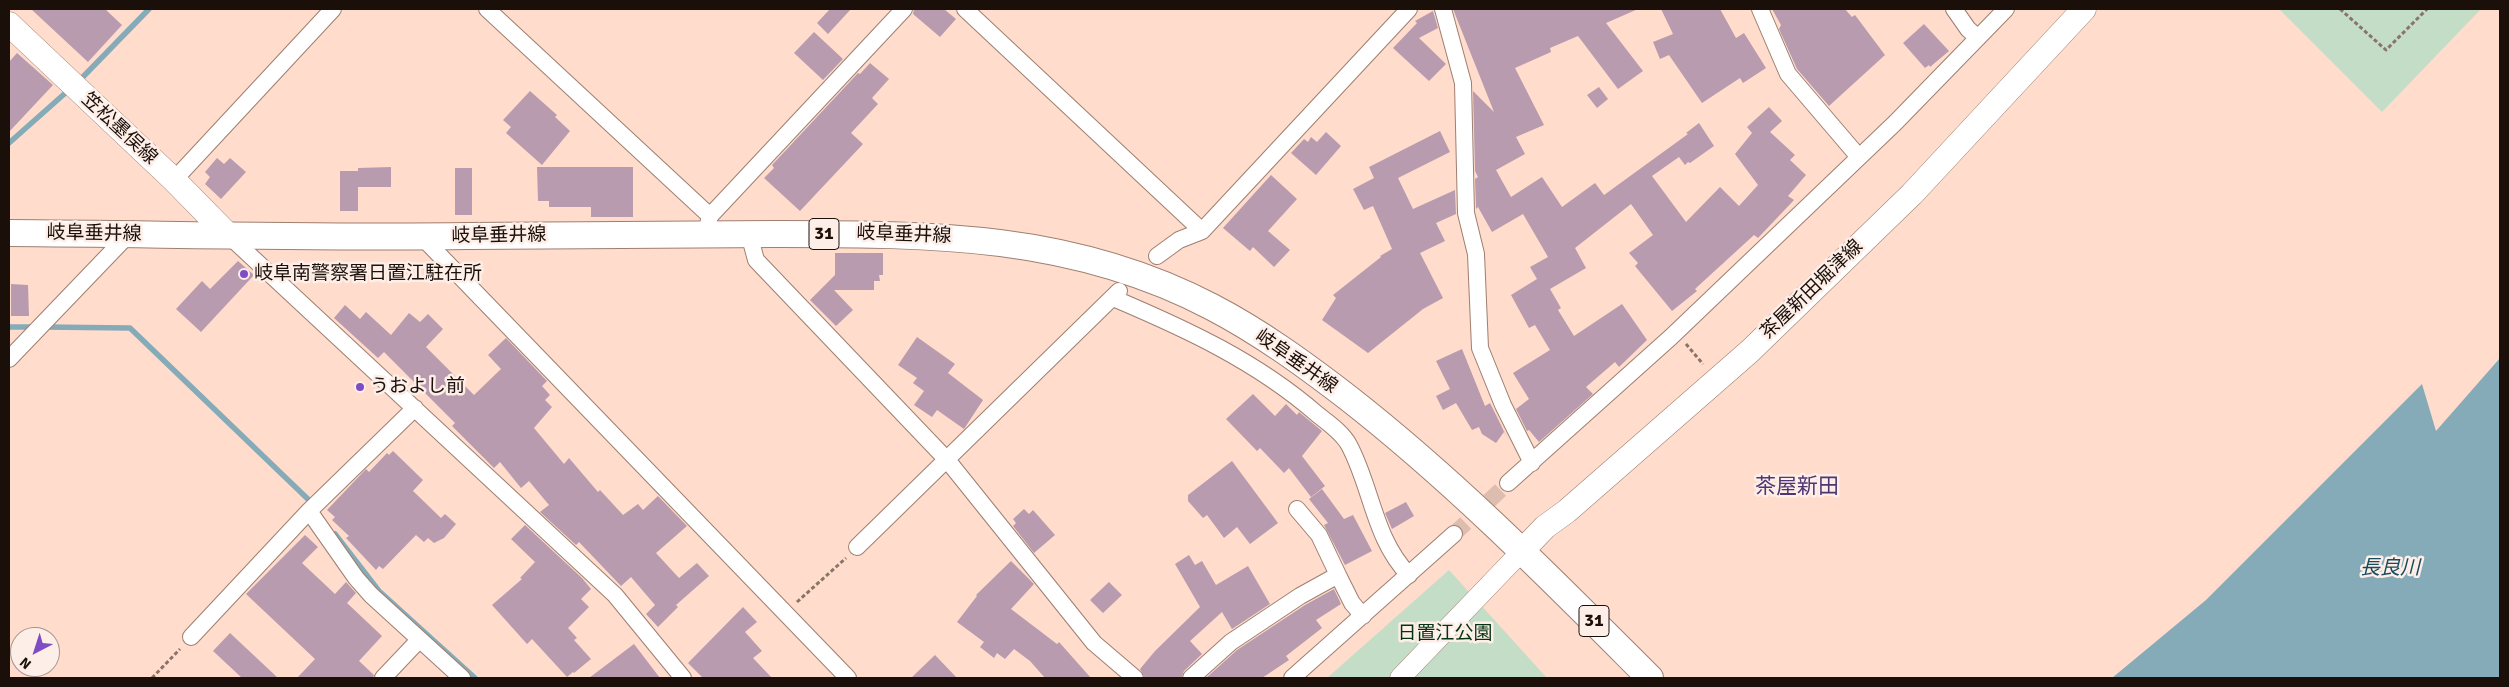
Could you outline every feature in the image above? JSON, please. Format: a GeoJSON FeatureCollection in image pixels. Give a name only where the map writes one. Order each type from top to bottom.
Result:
{"type":"FeatureCollection","features":[{"type":"Feature","properties":{"kind":"main road","name":"茶屋新田堀津線"},"geometry":{"type":"LineString","coordinates":[[1529,558],[1545,526],[1567,511],[1764,337],[1912,194],[2084,9]]}},
{"type":"Feature","properties":{"kind":"main road","name":"笠松墨俣線"},"geometry":{"type":"LineString","coordinates":[[9,24],[174,180],[228,235]]}},
{"type":"Feature","properties":{"kind":"main road","name":"岐阜垂井線"},"geometry":{"type":"LineString","coordinates":[[9,233],[422,237],[708,224],[749,234],[907,234],[1010,243],[1076,256],[1118,268],[1164,285],[1212,307],[1284,350],[1419,455],[1529,558],[1650,678]]}},
{"type":"Feature","properties":{"kind":"street"},"geometry":{"type":"LineString","coordinates":[[174,180],[334,9]]}},
{"type":"Feature","properties":{"kind":"street"},"geometry":{"type":"LineString","coordinates":[[487,9],[708,224],[904,9]]}},
{"type":"Feature","properties":{"kind":"street"},"geometry":{"type":"LineString","coordinates":[[965,9],[1202,231]]}},
{"type":"Feature","properties":{"kind":"street"},"geometry":{"type":"LineString","coordinates":[[1157,256],[1179,240],[1202,231],[1409,9]]}},
{"type":"Feature","properties":{"kind":"street"},"geometry":{"type":"LineString","coordinates":[[1442,9],[1463,84],[1466,212],[1476,254],[1480,348],[1503,406],[1532,463]]}},
{"type":"Feature","properties":{"kind":"street"},"geometry":{"type":"LineString","coordinates":[[1760,9],[1788,74],[1858,156]]}},
{"type":"Feature","properties":{"kind":"street"},"geometry":{"type":"LineString","coordinates":[[1954,9],[1968,30],[1978,38]]}},
{"type":"Feature","properties":{"kind":"street"},"geometry":{"type":"LineString","coordinates":[[1508,483],[1670,337],[1858,156],[1895,123],[2006,9]]}},
{"type":"Feature","properties":{"kind":"street"},"geometry":{"type":"LineString","coordinates":[[9,359],[129,234]]}},
{"type":"Feature","properties":{"kind":"street"},"geometry":{"type":"LineString","coordinates":[[749,234],[756,260],[948,461],[1094,643],[1136,678]]}},
{"type":"Feature","properties":{"kind":"street"},"geometry":{"type":"LineString","coordinates":[[228,235],[615,595],[683,678]]}},
{"type":"Feature","properties":{"kind":"street"},"geometry":{"type":"LineString","coordinates":[[422,237],[848,678]]}},
{"type":"Feature","properties":{"kind":"street"},"geometry":{"type":"LineString","coordinates":[[857,547],[948,461],[1116,295],[1257,368],[1297,396],[1340,434],[1354,454],[1386,546],[1409,576]]}},
{"type":"Feature","properties":{"kind":"street"},"geometry":{"type":"LineString","coordinates":[[190,638],[309,512],[415,408]]}},
{"type":"Feature","properties":{"kind":"street"},"geometry":{"type":"LineString","coordinates":[[1297,509],[1319,535],[1352,603],[1363,616]]}},
{"type":"Feature","properties":{"kind":"street"},"geometry":{"type":"LineString","coordinates":[[309,512],[356,578],[371,595],[462,678]]}},
{"type":"Feature","properties":{"kind":"street"},"geometry":{"type":"LineString","coordinates":[[1292,678],[1454,534]]}},
{"type":"Feature","properties":{"kind":"street"},"geometry":{"type":"LineString","coordinates":[[1400,678],[1529,558]]}},
{"type":"Feature","properties":{"kind":"street"},"geometry":{"type":"LineString","coordinates":[[1191,678],[1232,642],[1300,596],[1338,575]]}},
{"type":"Feature","properties":{"kind":"street"},"geometry":{"type":"LineString","coordinates":[[383,678],[419,640]]}},
{"type":"Feature","properties":{"kind":"path"},"geometry":{"type":"LineString","coordinates":[[2340,9],[2386,50],[2427,9]]}},
{"type":"Feature","properties":{"kind":"path"},"geometry":{"type":"LineString","coordinates":[[785,613],[857,547]]}},
{"type":"Feature","properties":{"kind":"path"},"geometry":{"type":"LineString","coordinates":[[152,678],[190,638]]}},
{"type":"Feature","properties":{"kind":"green space"},"geometry":{"type":"Polygon","coordinates":[[[2279,9],[2481,9],[2382,112],[2279,9]]]}},
{"type":"Feature","properties":{"kind":"green space","name":"日置江公園"},"geometry":{"type":"Polygon","coordinates":[[[1449,570],[1547,678],[1327,678],[1449,570]]]}},
{"type":"Feature","properties":{"kind":"water","name":"長良川"},"geometry":{"type":"Polygon","coordinates":[[[2500,358],[2500,678],[2112,678],[2206,600],[2422,384],[2436,431],[2500,358]]]}},
{"type":"Feature","properties":{"kind":"building"},"geometry":{"type":"Polygon","coordinates":[[[31,9],[105,9],[122,25],[88,62],[31,9]]]}},
{"type":"Feature","properties":{"kind":"building"},"geometry":{"type":"Polygon","coordinates":[[[830,9],[851,9],[828,34],[817,23],[830,9]]]}},
{"type":"Feature","properties":{"kind":"building"},"geometry":{"type":"Polygon","coordinates":[[[914,9],[944,9],[956,19],[940,37],[913,14],[914,9]]]}},
{"type":"Feature","properties":{"kind":"building"},"geometry":{"type":"Polygon","coordinates":[[[1453,9],[1638,9],[1606,23],[1643,71],[1618,89],[1578,36],[1550,48],[1551,52],[1515,68],[1544,125],[1516,137],[1525,154],[1496,170],[1511,197],[1542,177],[1562,207],[1595,183],[1604,195],[1688,134],[1686,133],[1699,123],[1714,146],[1685,165],[1679,157],[1652,176],[1686,222],[1720,187],[1739,206],[1758,185],[1735,154],[1752,133],[1747,127],[1769,107],[1782,121],[1770,132],[1795,155],[1790,160],[1806,175],[1788,196],[1794,200],[1758,238],[1754,235],[1695,289],[1697,291],[1672,311],[1635,266],[1638,263],[1629,253],[1653,235],[1631,204],[1575,248],[1586,268],[1550,289],[1561,308],[1558,310],[1574,336],[1622,304],[1647,340],[1619,367],[1615,362],[1586,387],[1593,394],[1539,442],[1529,430],[1527,431],[1516,409],[1529,399],[1513,373],[1550,350],[1535,325],[1529,328],[1511,295],[1537,279],[1530,267],[1548,257],[1523,214],[1492,232],[1478,207],[1476,209],[1475,179],[1478,177],[1475,171],[1473,91],[1494,112],[1453,9]]]}},
{"type":"Feature","properties":{"kind":"building"},"geometry":{"type":"Polygon","coordinates":[[[1661,9],[1720,9],[1736,38],[1744,33],[1766,68],[1743,83],[1740,78],[1702,103],[1669,55],[1660,59],[1653,42],[1673,34],[1661,9]]]}},
{"type":"Feature","properties":{"kind":"building"},"geometry":{"type":"Polygon","coordinates":[[[1772,9],[1845,9],[1852,17],[1855,15],[1885,55],[1829,106],[1797,69],[1779,29],[1781,25],[1772,9]]]}},
{"type":"Feature","properties":{"kind":"building"},"geometry":{"type":"Polygon","coordinates":[[[1433,11],[1438,28],[1419,38],[1446,64],[1429,81],[1393,48],[1417,23],[1415,21],[1433,11]]]}},
{"type":"Feature","properties":{"kind":"building"},"geometry":{"type":"Polygon","coordinates":[[[1924,24],[1949,51],[1930,67],[1929,65],[1925,68],[1903,43],[1924,24]]]}},
{"type":"Feature","properties":{"kind":"building"},"geometry":{"type":"Polygon","coordinates":[[[814,32],[843,59],[823,80],[794,53],[814,32]]]}},
{"type":"Feature","properties":{"kind":"building"},"geometry":{"type":"Polygon","coordinates":[[[17,53],[53,85],[9,132],[9,62],[17,53]]]}},
{"type":"Feature","properties":{"kind":"building"},"geometry":{"type":"Polygon","coordinates":[[[870,63],[889,79],[872,98],[878,104],[851,133],[863,144],[800,211],[764,178],[774,168],[772,165],[858,73],[860,74],[870,63]]]}},
{"type":"Feature","properties":{"kind":"building"},"geometry":{"type":"Polygon","coordinates":[[[1599,87],[1608,99],[1597,108],[1587,95],[1599,87]]]}},
{"type":"Feature","properties":{"kind":"building"},"geometry":{"type":"Polygon","coordinates":[[[530,91],[557,115],[555,117],[570,131],[542,165],[506,133],[511,127],[503,120],[530,91]]]}},
{"type":"Feature","properties":{"kind":"building"},"geometry":{"type":"Polygon","coordinates":[[[1440,131],[1450,152],[1398,178],[1413,209],[1455,190],[1456,214],[1436,223],[1445,241],[1420,253],[1443,298],[1423,309],[1368,353],[1322,320],[1336,298],[1333,295],[1380,256],[1392,249],[1373,206],[1364,210],[1353,189],[1374,178],[1369,167],[1440,131]]]}},
{"type":"Feature","properties":{"kind":"building"},"geometry":{"type":"Polygon","coordinates":[[[1326,132],[1341,146],[1316,175],[1291,153],[1304,139],[1308,142],[1311,137],[1317,142],[1326,132]]]}},
{"type":"Feature","properties":{"kind":"building"},"geometry":{"type":"Polygon","coordinates":[[[217,158],[224,164],[230,158],[246,172],[221,199],[205,184],[210,177],[205,172],[217,158]]]}},
{"type":"Feature","properties":{"kind":"building"},"geometry":{"type":"Polygon","coordinates":[[[391,167],[391,187],[358,187],[358,211],[340,211],[340,171],[358,171],[358,168],[391,167]]]}},
{"type":"Feature","properties":{"kind":"building"},"geometry":{"type":"Polygon","coordinates":[[[537,167],[633,167],[633,217],[591,217],[591,207],[549,207],[549,201],[538,201],[537,167]]]}},
{"type":"Feature","properties":{"kind":"building"},"geometry":{"type":"Polygon","coordinates":[[[455,168],[472,168],[472,215],[455,215],[455,168]]]}},
{"type":"Feature","properties":{"kind":"building"},"geometry":{"type":"Polygon","coordinates":[[[1271,175],[1297,199],[1268,231],[1290,250],[1274,267],[1253,247],[1250,251],[1223,228],[1271,175]]]}},
{"type":"Feature","properties":{"kind":"building"},"geometry":{"type":"Polygon","coordinates":[[[835,253],[883,253],[883,275],[879,275],[880,281],[874,281],[874,290],[834,290],[853,310],[836,326],[810,300],[835,275],[835,253]]]}},
{"type":"Feature","properties":{"kind":"building"},"geometry":{"type":"Polygon","coordinates":[[[238,261],[254,275],[201,332],[176,309],[202,281],[210,289],[238,261]]]}},
{"type":"Feature","properties":{"kind":"building"},"geometry":{"type":"Polygon","coordinates":[[[11,284],[28,285],[29,316],[11,316],[11,284]]]}},
{"type":"Feature","properties":{"kind":"building"},"geometry":{"type":"Polygon","coordinates":[[[345,305],[360,319],[366,312],[391,335],[409,313],[420,322],[428,314],[443,329],[426,347],[474,395],[501,369],[488,355],[506,338],[547,381],[542,386],[550,395],[545,400],[552,407],[534,428],[564,464],[569,458],[598,492],[600,490],[623,515],[638,504],[643,510],[658,496],[687,526],[656,553],[679,578],[697,563],[709,576],[676,605],[678,607],[658,627],[646,614],[655,605],[631,577],[621,586],[579,542],[576,545],[540,512],[549,505],[529,481],[521,488],[500,462],[494,468],[452,426],[455,423],[384,352],[378,358],[334,318],[345,305]]]}},
{"type":"Feature","properties":{"kind":"building"},"geometry":{"type":"Polygon","coordinates":[[[917,337],[955,364],[948,373],[983,400],[964,429],[937,410],[932,417],[914,405],[924,391],[913,383],[917,378],[898,365],[917,337]]]}},
{"type":"Feature","properties":{"kind":"building"},"geometry":{"type":"Polygon","coordinates":[[[1462,349],[1485,406],[1490,403],[1509,441],[1500,424],[1504,432],[1496,443],[1482,434],[1479,427],[1472,430],[1456,403],[1443,410],[1436,396],[1450,389],[1436,361],[1462,349]]]}},
{"type":"Feature","properties":{"kind":"building"},"geometry":{"type":"Polygon","coordinates":[[[1253,394],[1275,416],[1286,404],[1297,415],[1299,412],[1322,431],[1302,456],[1325,486],[1311,497],[1289,468],[1284,473],[1260,448],[1257,451],[1226,419],[1253,394]]]}},
{"type":"Feature","properties":{"kind":"building"},"geometry":{"type":"Polygon","coordinates":[[[393,451],[423,480],[413,491],[441,518],[445,514],[456,524],[444,538],[434,543],[428,538],[424,542],[416,535],[383,569],[379,566],[376,570],[346,538],[349,536],[332,520],[335,517],[327,510],[366,469],[369,472],[387,453],[389,455],[393,451]]]}},
{"type":"Feature","properties":{"kind":"building"},"geometry":{"type":"Polygon","coordinates":[[[1232,461],[1278,523],[1250,544],[1237,527],[1224,538],[1207,515],[1203,518],[1188,501],[1188,495],[1232,461]]]}},
{"type":"Feature","properties":{"kind":"building"},"geometry":{"type":"Polygon","coordinates":[[[1322,489],[1344,519],[1353,515],[1372,551],[1345,565],[1324,525],[1328,523],[1309,499],[1322,489]]]}},
{"type":"Feature","properties":{"kind":"building"},"geometry":{"type":"Polygon","coordinates":[[[1406,502],[1414,516],[1392,529],[1385,513],[1406,502]]]}},
{"type":"Feature","properties":{"kind":"building"},"geometry":{"type":"Polygon","coordinates":[[[1024,509],[1029,514],[1033,510],[1055,535],[1034,553],[1013,526],[1016,523],[1013,519],[1024,509]]]}},
{"type":"Feature","properties":{"kind":"building"},"geometry":{"type":"Polygon","coordinates":[[[525,525],[582,578],[591,589],[581,599],[589,607],[568,628],[577,638],[574,640],[591,659],[567,677],[532,639],[527,644],[492,605],[522,579],[520,578],[535,562],[511,539],[525,525]]]}},
{"type":"Feature","properties":{"kind":"building"},"geometry":{"type":"Polygon","coordinates":[[[305,535],[318,547],[302,563],[335,594],[346,582],[356,593],[347,603],[382,636],[359,661],[374,675],[373,678],[297,678],[315,659],[246,594],[305,535]]]}},
{"type":"Feature","properties":{"kind":"building"},"geometry":{"type":"Polygon","coordinates":[[[1189,555],[1195,565],[1202,561],[1216,585],[1248,566],[1270,604],[1232,629],[1222,612],[1190,641],[1202,654],[1184,671],[1181,678],[1145,678],[1140,669],[1155,651],[1200,607],[1175,564],[1189,555]]]}},
{"type":"Feature","properties":{"kind":"building"},"geometry":{"type":"Polygon","coordinates":[[[1011,561],[1034,584],[1011,609],[1057,644],[1059,642],[1091,678],[1045,678],[1030,661],[1014,649],[1005,659],[997,653],[994,658],[980,647],[984,642],[957,622],[976,595],[1011,561]]]}},
{"type":"Feature","properties":{"kind":"building"},"geometry":{"type":"Polygon","coordinates":[[[1109,582],[1122,595],[1103,613],[1090,600],[1109,582]]]}},
{"type":"Feature","properties":{"kind":"building"},"geometry":{"type":"Polygon","coordinates":[[[1334,589],[1341,604],[1316,620],[1322,628],[1286,656],[1289,660],[1262,678],[1206,678],[1237,650],[1305,605],[1334,589]]]}},
{"type":"Feature","properties":{"kind":"building"},"geometry":{"type":"Polygon","coordinates":[[[743,607],[757,622],[745,632],[762,651],[753,658],[772,678],[703,678],[688,663],[743,607]]]}},
{"type":"Feature","properties":{"kind":"building"},"geometry":{"type":"Polygon","coordinates":[[[230,633],[278,678],[242,678],[213,651],[230,633]]]}},
{"type":"Feature","properties":{"kind":"building"},"geometry":{"type":"Polygon","coordinates":[[[634,644],[660,678],[589,678],[634,644]]]}},
{"type":"Feature","properties":{"kind":"building"},"geometry":{"type":"Polygon","coordinates":[[[935,655],[957,678],[911,678],[935,655]]]}},
{"type":"Feature","properties":{"kind":"waterway"},"geometry":{"type":"LineString","coordinates":[[78,82],[149,9]]}},
{"type":"Feature","properties":{"kind":"waterway"},"geometry":{"type":"LineString","coordinates":[[9,143],[71,88]]}},
{"type":"Feature","properties":{"kind":"waterway"},"geometry":{"type":"LineString","coordinates":[[9,327],[34,327]]}},
{"type":"Feature","properties":{"kind":"waterway"},"geometry":{"type":"LineString","coordinates":[[43,327],[130,328],[313,504]]}},
{"type":"Feature","properties":{"kind":"waterway"},"geometry":{"type":"LineString","coordinates":[[335,534],[379,591],[475,678]]}},
{"type":"Feature","properties":{"kind":"tunnel"},"geometry":{"type":"LineString","coordinates":[[1454,534],[1508,483]]}},
{"type":"Feature","properties":{"kind":"place","name":"岐阜南警察署日置江駐在所"},"geometry":{"type":"Point","coordinates":[244,274]}},
{"type":"Feature","properties":{"kind":"place","name":"うおよし前"},"geometry":{"type":"Point","coordinates":[360,387]}},
{"type":"Feature","properties":{"kind":"district","name":"茶屋新田"},"geometry":{"type":"Point","coordinates":[1797,487]}}]}
